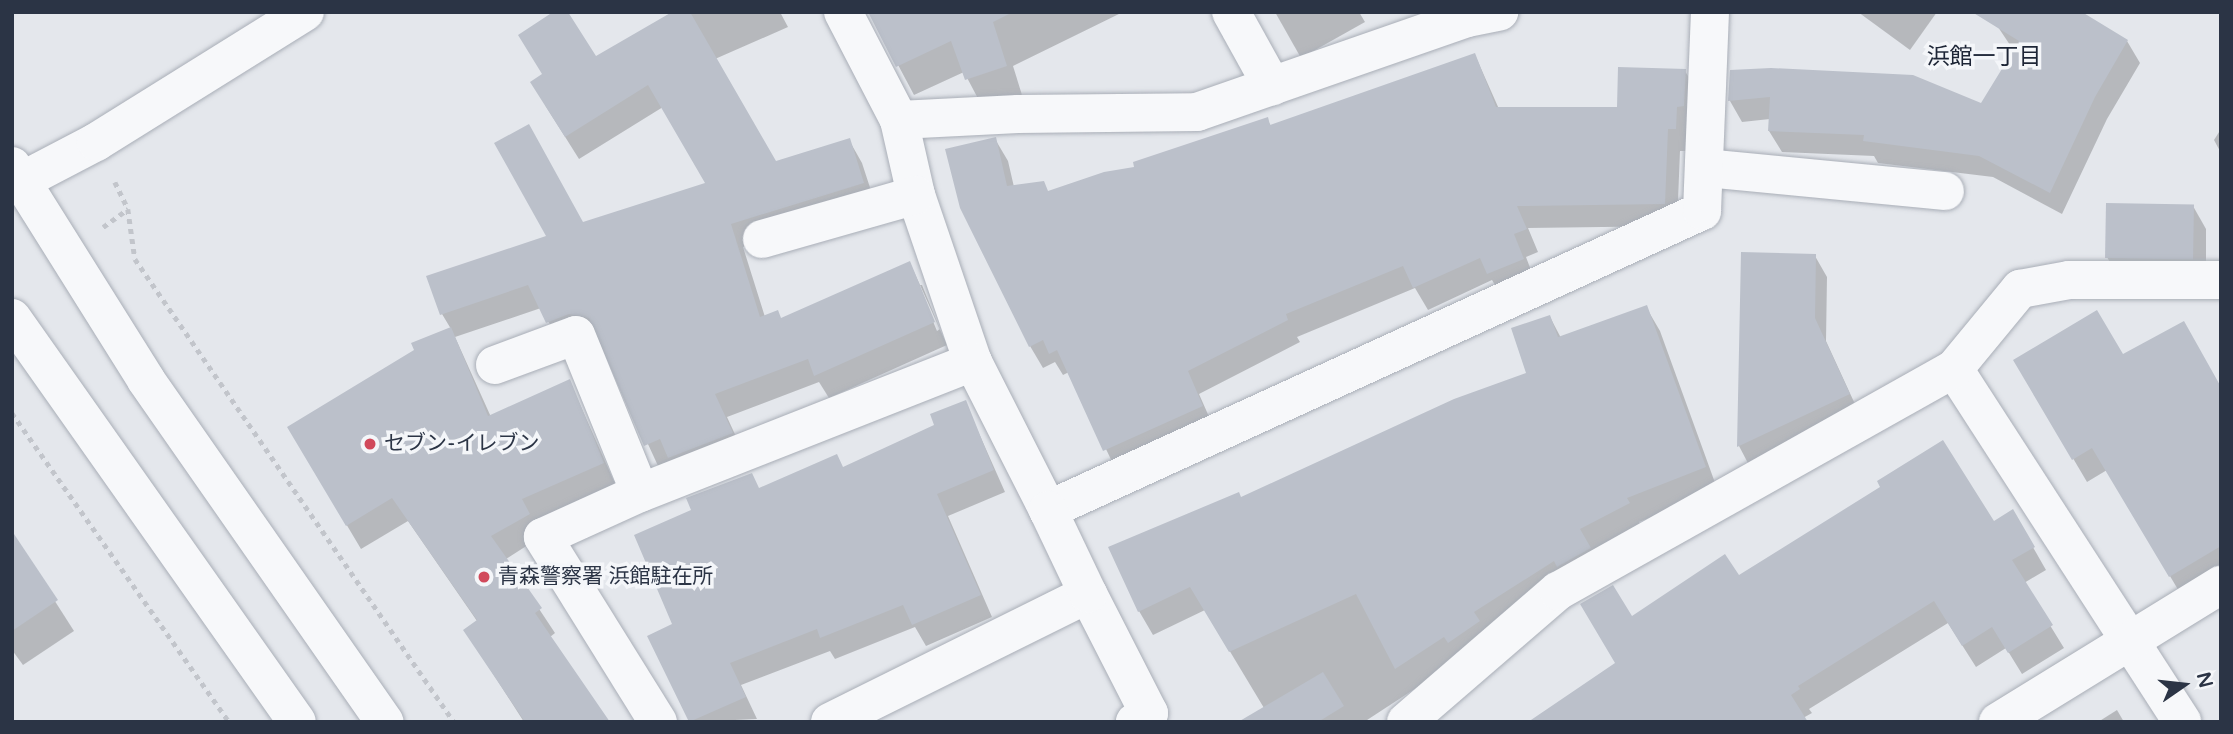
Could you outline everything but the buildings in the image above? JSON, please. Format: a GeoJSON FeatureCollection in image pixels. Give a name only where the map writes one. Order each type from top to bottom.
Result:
{"type":"FeatureCollection","features":[{"type":"Feature","properties":{"kind":"street"},"geometry":{"type":"LineString","coordinates":[[305,12],[96,142],[16,177],[146,380],[385,722]]}},
{"type":"Feature","properties":{"kind":"street"},"geometry":{"type":"LineString","coordinates":[[843,12],[899,120],[916,195],[973,362],[1149,713],[1135,722]]}},
{"type":"Feature","properties":{"kind":"street"},"geometry":{"type":"LineString","coordinates":[[1231,12],[1272,86]]}},
{"type":"Feature","properties":{"kind":"street"},"geometry":{"type":"LineString","coordinates":[[1048,510],[1702,211],[1710,12]]}},
{"type":"Feature","properties":{"kind":"street"},"geometry":{"type":"LineString","coordinates":[[899,120],[1018,114],[1197,112],[1467,15]]}},
{"type":"Feature","properties":{"kind":"street"},"geometry":{"type":"LineString","coordinates":[[1704,168],[1945,191]]}},
{"type":"Feature","properties":{"kind":"street"},"geometry":{"type":"LineString","coordinates":[[762,239],[916,195]]}},
{"type":"Feature","properties":{"kind":"street"},"geometry":{"type":"LineString","coordinates":[[1406,722],[1558,591],[1954,369],[2020,289],[2068,279],[2221,280]]}},
{"type":"Feature","properties":{"kind":"street"},"geometry":{"type":"LineString","coordinates":[[12,318],[298,722]]}},
{"type":"Feature","properties":{"kind":"street"},"geometry":{"type":"LineString","coordinates":[[495,365],[576,335],[640,493]]}},
{"type":"Feature","properties":{"kind":"street"},"geometry":{"type":"LineString","coordinates":[[658,722],[543,537],[640,493],[973,362]]}},
{"type":"Feature","properties":{"kind":"street"},"geometry":{"type":"LineString","coordinates":[[1954,369],[2182,722]]}},
{"type":"Feature","properties":{"kind":"street"},"geometry":{"type":"LineString","coordinates":[[1998,722],[2221,584]]}},
{"type":"Feature","properties":{"kind":"street"},"geometry":{"type":"LineString","coordinates":[[830,722],[1088,594]]}},
{"type":"Feature","properties":{"kind":"path"},"geometry":{"type":"LineString","coordinates":[[96,142],[128,209],[135,259],[454,722]]}},
{"type":"Feature","properties":{"kind":"path"},"geometry":{"type":"LineString","coordinates":[[12,413],[229,722]]}},
{"type":"Feature","properties":{"kind":"place","name":"セブン-イレブン"},"geometry":{"type":"Point","coordinates":[370,444]}},
{"type":"Feature","properties":{"kind":"place","name":"青森警察署 浜館駐在所"},"geometry":{"type":"Point","coordinates":[484,577]}},
{"type":"Feature","properties":{"kind":"district","name":"浜館一丁目"},"geometry":{"type":"Point","coordinates":[1984,57]}}]}
